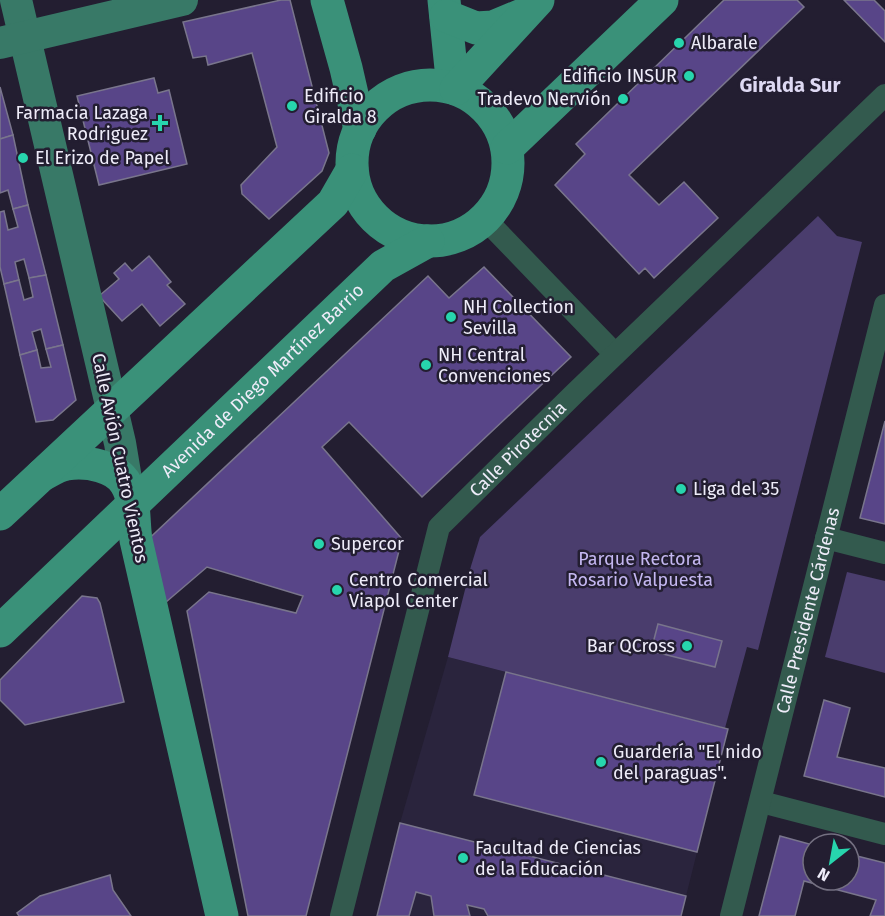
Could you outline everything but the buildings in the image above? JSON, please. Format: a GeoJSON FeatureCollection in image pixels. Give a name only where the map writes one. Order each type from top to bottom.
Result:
{"type":"FeatureCollection","features":[{"type":"Feature","properties":{"kind":"main road"},"geometry":{"type":"LineString","coordinates":[[327,0],[360,129]]}},
{"type":"Feature","properties":{"kind":"main road"},"geometry":{"type":"LineString","coordinates":[[507,148],[662,0]]}},
{"type":"Feature","properties":{"kind":"main road"},"geometry":{"type":"LineString","coordinates":[[445,8],[454,89]]}},
{"type":"Feature","properties":{"kind":"main road"},"geometry":{"type":"LineString","coordinates":[[445,8],[476,28],[493,27],[530,8]]}},
{"type":"Feature","properties":{"kind":"main road"},"geometry":{"type":"LineString","coordinates":[[454,89],[530,8]]}},
{"type":"Feature","properties":{"kind":"main road"},"geometry":{"type":"LineString","coordinates":[[437,85],[454,89],[472,97],[488,110],[500,128],[507,148],[508,167],[505,186],[497,204],[485,219],[459,235],[429,240],[397,233],[383,225],[371,214],[359,193],[352,170],[353,149],[360,129],[378,104],[406,88],[437,85]]}},
{"type":"Feature","properties":{"kind":"main road"},"geometry":{"type":"LineString","coordinates":[[0,514],[333,203],[352,170]]}},
{"type":"Feature","properties":{"kind":"main road","name":"Avenida de Diego Martínez Barrio"},"geometry":{"type":"LineString","coordinates":[[0,631],[124,504],[383,266],[429,240]]}},
{"type":"Feature","properties":{"kind":"main road"},"geometry":{"type":"LineString","coordinates":[[42,475],[66,464],[89,464],[113,471],[124,504]]}},
{"type":"Feature","properties":{"kind":"main road","name":"Calle Avión Cuatro Vientos"},"geometry":{"type":"LineString","coordinates":[[124,504],[136,540],[222,916]]}},
{"type":"Feature","properties":{"kind":"street","name":"Calle Avión Cuatro Vientos"},"geometry":{"type":"LineString","coordinates":[[16,0],[12,40],[112,409],[120,443],[124,504]]}},
{"type":"Feature","properties":{"kind":"street"},"geometry":{"type":"LineString","coordinates":[[12,40],[182,0]]}},
{"type":"Feature","properties":{"kind":"street","name":"Calle Pirotecnia"},"geometry":{"type":"LineString","coordinates":[[341,916],[439,527],[615,354],[882,100]]}},
{"type":"Feature","properties":{"kind":"street"},"geometry":{"type":"LineString","coordinates":[[485,219],[615,354]]}},
{"type":"Feature","properties":{"kind":"street","name":"Calle Presidente Cárdenas"},"geometry":{"type":"LineString","coordinates":[[731,916],[885,305]]}},
{"type":"Feature","properties":{"kind":"street"},"geometry":{"type":"LineString","coordinates":[[826,538],[885,553]]}},
{"type":"Feature","properties":{"kind":"street"},"geometry":{"type":"LineString","coordinates":[[761,802],[885,834]]}},
{"type":"Feature","properties":{"kind":"shaded area"},"geometry":{"type":"Polygon","coordinates":[[[448,657],[728,729],[681,916],[377,916],[400,823],[448,657]]]}},
{"type":"Feature","properties":{"kind":"green space","name":"Parque Rectora Rosario Valpuesta"},"geometry":{"type":"Polygon","coordinates":[[[818,216],[837,236],[862,242],[758,650],[747,647],[725,728],[448,657],[480,537],[818,216]]]}},
{"type":"Feature","properties":{"kind":"green space"},"geometry":{"type":"Polygon","coordinates":[[[847,572],[885,581],[885,673],[825,657],[847,572]]]}},
{"type":"Feature","properties":{"kind":"place","name":"Albarale"},"geometry":{"type":"Point","coordinates":[679,43]}},
{"type":"Feature","properties":{"kind":"place","name":"Edificio INSUR"},"geometry":{"type":"Point","coordinates":[689,76]}},
{"type":"Feature","properties":{"kind":"place","name":"Tradevo Nervión"},"geometry":{"type":"Point","coordinates":[623,99]}},
{"type":"Feature","properties":{"kind":"place","name":"Edificio Giralda 8"},"geometry":{"type":"Point","coordinates":[292,106]}},
{"type":"Feature","properties":{"kind":"place","name":"Farmacia Lazaga Rodriguez"},"geometry":{"type":"Point","coordinates":[160,123]}},
{"type":"Feature","properties":{"kind":"place","name":"El Erizo de Papel"},"geometry":{"type":"Point","coordinates":[23,158]}},
{"type":"Feature","properties":{"kind":"place","name":"NH Collection Sevilla"},"geometry":{"type":"Point","coordinates":[451,317]}},
{"type":"Feature","properties":{"kind":"place","name":"NH Central Convenciones"},"geometry":{"type":"Point","coordinates":[426,365]}},
{"type":"Feature","properties":{"kind":"place","name":"Liga del 35"},"geometry":{"type":"Point","coordinates":[681,489]}},
{"type":"Feature","properties":{"kind":"place","name":"Supercor"},"geometry":{"type":"Point","coordinates":[319,544]}},
{"type":"Feature","properties":{"kind":"place","name":"Centro Comercial Viapol Center"},"geometry":{"type":"Point","coordinates":[337,590]}},
{"type":"Feature","properties":{"kind":"place","name":"Bar QCross"},"geometry":{"type":"Point","coordinates":[687,646]}},
{"type":"Feature","properties":{"kind":"place","name":"Guardería \"El nido del paraguas\"."},"geometry":{"type":"Point","coordinates":[601,762]}},
{"type":"Feature","properties":{"kind":"place","name":"Facultad de Ciencias de la Educación"},"geometry":{"type":"Point","coordinates":[463,858]}},
{"type":"Feature","properties":{"kind":"district","name":"Giralda Sur"},"geometry":{"type":"Point","coordinates":[790,85]}}]}
